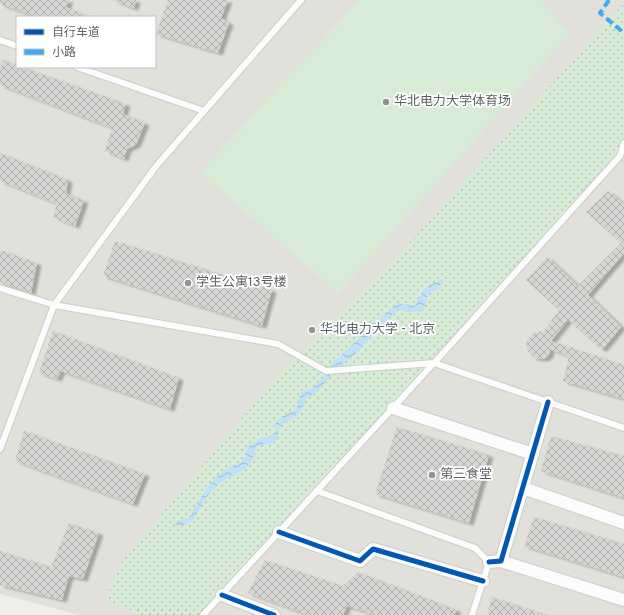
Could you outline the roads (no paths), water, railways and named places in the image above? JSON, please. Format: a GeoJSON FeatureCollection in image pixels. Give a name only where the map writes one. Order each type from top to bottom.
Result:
{"type":"FeatureCollection","features":[{"type":"Feature","properties":{"kind":"street"},"geometry":{"type":"LineString","coordinates":[[501,561],[548,402]]}},
{"type":"Feature","properties":{"kind":"street"},"geometry":{"type":"LineString","coordinates":[[393,408],[533,454]]}},
{"type":"Feature","properties":{"kind":"street"},"geometry":{"type":"LineString","coordinates":[[523,488],[624,523]]}},
{"type":"Feature","properties":{"kind":"street"},"geometry":{"type":"LineString","coordinates":[[279,532],[360,561],[373,549],[483,581]]}},
{"type":"Feature","properties":{"kind":"street"},"geometry":{"type":"LineString","coordinates":[[489,562],[501,561],[624,600]]}},
{"type":"Feature","properties":{"kind":"street"},"geometry":{"type":"LineString","coordinates":[[222,595],[274,615]]}},
{"type":"Feature","properties":{"kind":"lane"},"geometry":{"type":"LineString","coordinates":[[0,450],[54,305],[157,165],[301,0]]}},
{"type":"Feature","properties":{"kind":"lane"},"geometry":{"type":"LineString","coordinates":[[0,40],[16,46]]}},
{"type":"Feature","properties":{"kind":"lane"},"geometry":{"type":"LineString","coordinates":[[80,68],[204,111]]}},
{"type":"Feature","properties":{"kind":"lane"},"geometry":{"type":"LineString","coordinates":[[203,615],[434,363],[620,156],[624,143]]}},
{"type":"Feature","properties":{"kind":"lane"},"geometry":{"type":"LineString","coordinates":[[0,288],[54,305],[278,344],[326,371],[434,363],[624,428]]}},
{"type":"Feature","properties":{"kind":"lane"},"geometry":{"type":"LineString","coordinates":[[317,491],[475,548],[489,562],[472,615]]}},
{"type":"Feature","properties":{"kind":"water"},"geometry":{"type":"Polygon","coordinates":[[[441,279],[444,280],[437,290],[428,293],[426,303],[422,311],[406,312],[398,309],[355,354],[335,370],[318,391],[306,399],[299,413],[280,426],[277,440],[270,445],[263,444],[256,447],[249,465],[227,478],[214,489],[206,497],[196,516],[191,521],[185,525],[173,525],[181,520],[189,518],[211,483],[225,470],[238,464],[244,459],[247,454],[246,448],[262,437],[267,438],[273,435],[276,430],[275,424],[278,420],[298,406],[300,396],[303,392],[313,388],[318,383],[333,363],[358,339],[371,323],[376,323],[397,303],[415,306],[423,290],[441,279]]]}},
{"type":"Feature","properties":{"kind":"place","name":"华北电力大学体育场"},"geometry":{"type":"Point","coordinates":[386,102]}},
{"type":"Feature","properties":{"kind":"place","name":"学生公寓13号楼"},"geometry":{"type":"Point","coordinates":[188,283]}},
{"type":"Feature","properties":{"kind":"place","name":"华北电力大学 - 北京"},"geometry":{"type":"Point","coordinates":[312,330]}},
{"type":"Feature","properties":{"kind":"place","name":"第三食堂"},"geometry":{"type":"Point","coordinates":[432,475]}}]}
